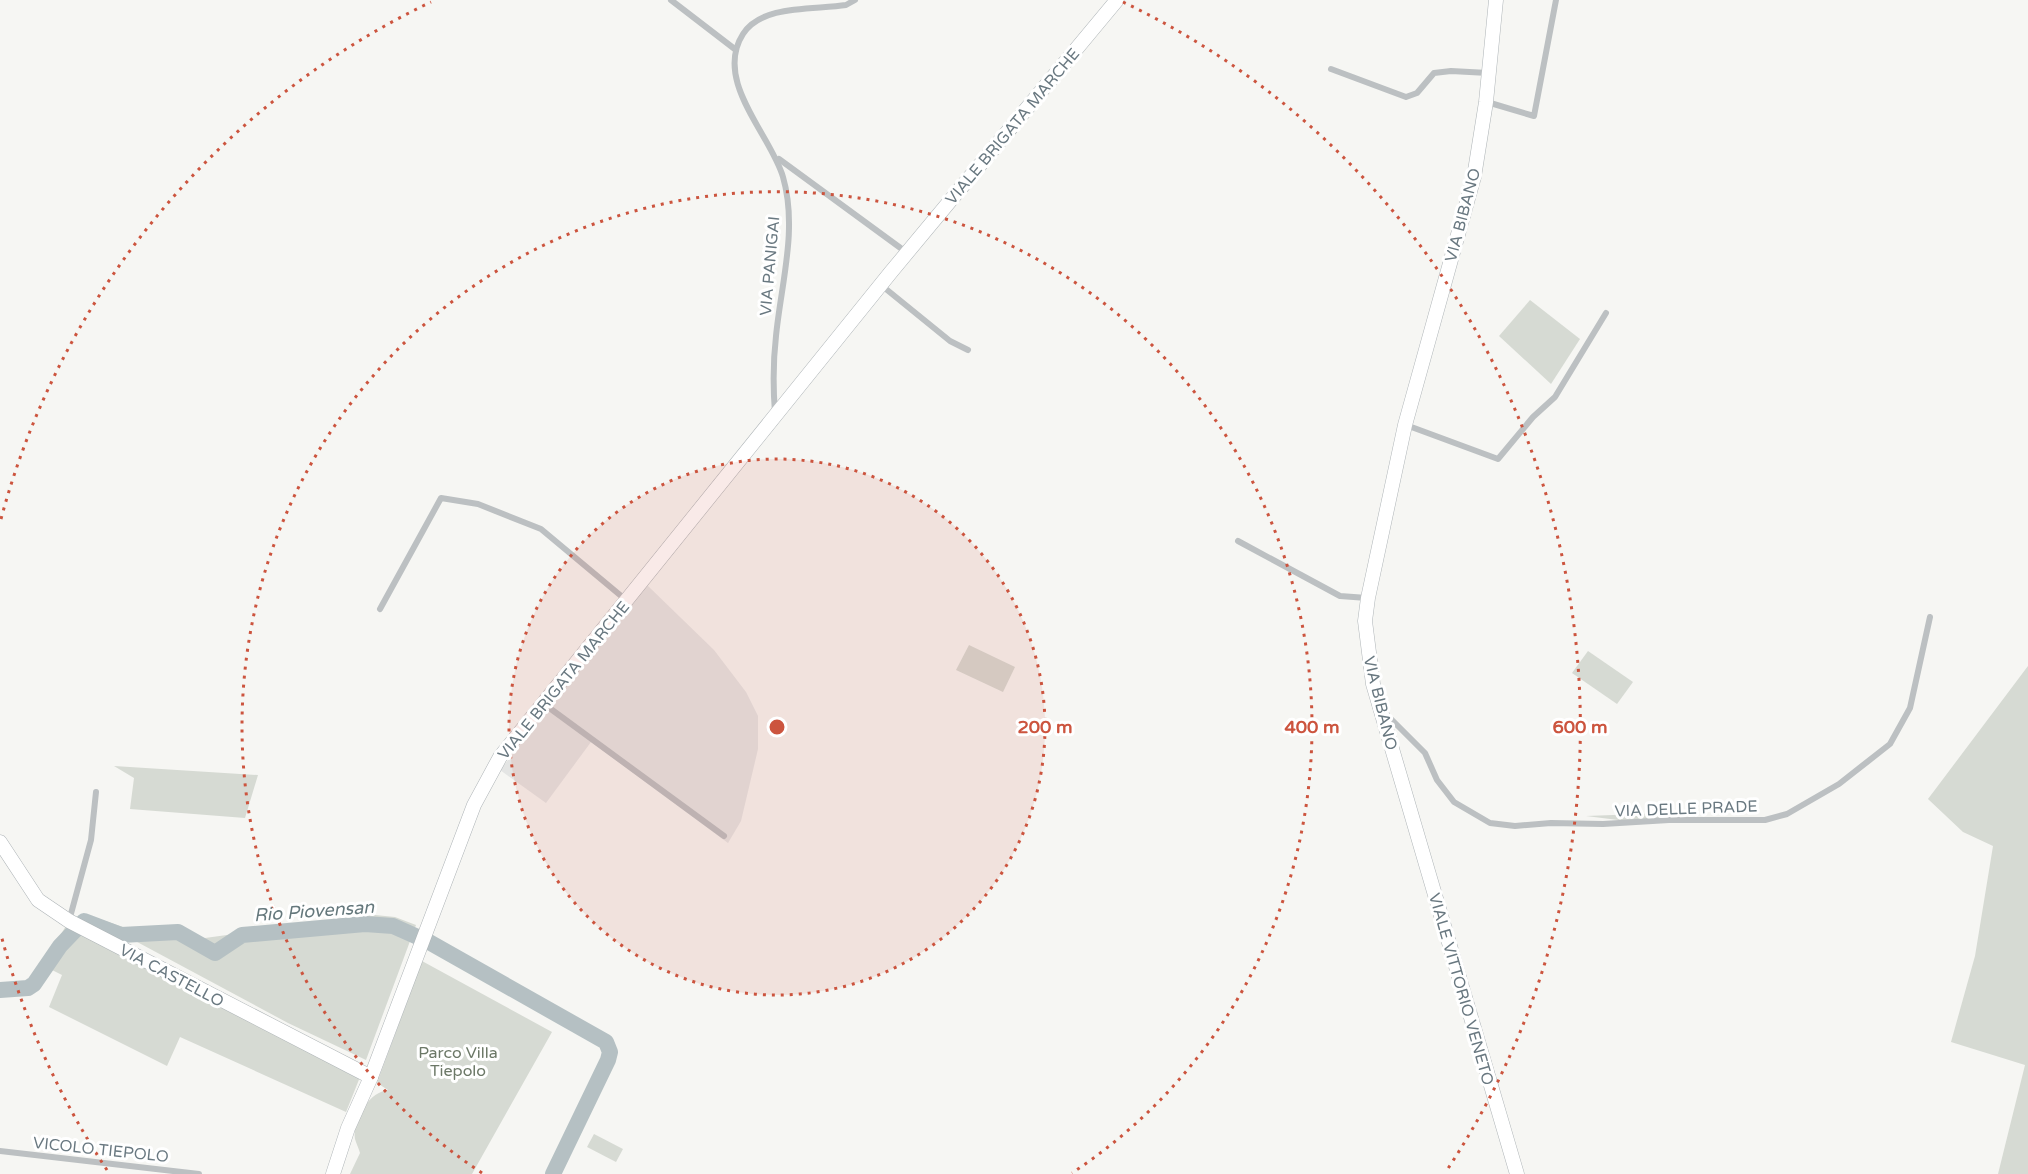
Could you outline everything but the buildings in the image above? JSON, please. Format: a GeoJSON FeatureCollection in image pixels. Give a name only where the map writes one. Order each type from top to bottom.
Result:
{"type":"FeatureCollection","features":[{"type":"Feature","properties":{"kind":"street"},"geometry":{"type":"LineString","coordinates":[[671,0],[736,50],[750,26],[757,20],[776,13],[846,5],[855,0]]}},
{"type":"Feature","properties":{"kind":"street","name":"VIALE BRIGATA MARCHE"},"geometry":{"type":"LineString","coordinates":[[333,1174],[348,1128],[371,1077],[483,784],[500,757],[880,285],[1117,0]]}},
{"type":"Feature","properties":{"kind":"street","name":"VIA BIBANO"},"geometry":{"type":"LineString","coordinates":[[1407,803],[1380,708],[1367,649],[1365,621],[1405,425],[1474,177],[1486,102],[1496,0]]}},
{"type":"Feature","properties":{"kind":"street"},"geometry":{"type":"LineString","coordinates":[[1486,102],[1534,116],[1556,0]]}},
{"type":"Feature","properties":{"kind":"street","name":"VIA PANIGAI"},"geometry":{"type":"LineString","coordinates":[[736,50],[737,74],[744,101],[779,166],[789,217],[776,336],[773,380],[775,417]]}},
{"type":"Feature","properties":{"kind":"street"},"geometry":{"type":"LineString","coordinates":[[1331,69],[1406,97],[1417,93],[1434,74],[1451,71],[1489,73]]}},
{"type":"Feature","properties":{"kind":"street"},"geometry":{"type":"LineString","coordinates":[[779,159],[907,253]]}},
{"type":"Feature","properties":{"kind":"street"},"geometry":{"type":"LineString","coordinates":[[880,285],[950,341],[968,351]]}},
{"type":"Feature","properties":{"kind":"street"},"geometry":{"type":"LineString","coordinates":[[1405,425],[1498,459],[1533,417],[1556,397],[1606,313]]}},
{"type":"Feature","properties":{"kind":"street"},"geometry":{"type":"LineString","coordinates":[[380,609],[441,498],[478,504],[541,529],[626,600]]}},
{"type":"Feature","properties":{"kind":"street"},"geometry":{"type":"LineString","coordinates":[[1238,541],[1340,596],[1368,598]]}},
{"type":"Feature","properties":{"kind":"street","name":"VIA DELLE PRADE"},"geometry":{"type":"LineString","coordinates":[[1380,708],[1425,753],[1437,780],[1454,802],[1490,823],[1515,826],[1669,820],[1765,820],[1787,814],[1839,784],[1890,744],[1910,708],[1930,617]]}},
{"type":"Feature","properties":{"kind":"street"},"geometry":{"type":"LineString","coordinates":[[544,704],[724,836]]}},
{"type":"Feature","properties":{"kind":"street"},"geometry":{"type":"LineString","coordinates":[[70,922],[91,840],[96,792]]}},
{"type":"Feature","properties":{"kind":"street","name":"VIALE VITTORIO VENETO"},"geometry":{"type":"LineString","coordinates":[[1407,803],[1517,1174]]}},
{"type":"Feature","properties":{"kind":"street","name":"VIA CASTELLO"},"geometry":{"type":"LineString","coordinates":[[0,842],[38,900],[70,922],[371,1077]]}},
{"type":"Feature","properties":{"kind":"street","name":"VICOLO TIEPOLO"},"geometry":{"type":"LineString","coordinates":[[0,1151],[200,1174]]}},
{"type":"Feature","properties":{"kind":"shaded area"},"geometry":{"type":"Polygon","coordinates":[[[647,585],[714,650],[746,692],[758,716],[758,749],[741,821],[728,843],[591,742],[546,803],[500,770],[647,585]]]}},
{"type":"Feature","properties":{"kind":"green space"},"geometry":{"type":"Polygon","coordinates":[[[1530,300],[1580,339],[1551,384],[1499,336],[1530,300]]]}},
{"type":"Feature","properties":{"kind":"green space"},"geometry":{"type":"Polygon","coordinates":[[[969,645],[1015,667],[1003,692],[956,670],[969,645]]]}},
{"type":"Feature","properties":{"kind":"green space"},"geometry":{"type":"Polygon","coordinates":[[[1588,651],[1633,682],[1617,704],[1572,673],[1588,651]]]}},
{"type":"Feature","properties":{"kind":"green space"},"geometry":{"type":"Polygon","coordinates":[[[2028,666],[2028,1174],[1998,1174],[2025,1065],[1951,1042],[1975,956],[1993,846],[1963,832],[1928,799],[2028,666]]]}},
{"type":"Feature","properties":{"kind":"green space"},"geometry":{"type":"Polygon","coordinates":[[[114,766],[258,775],[245,818],[130,809],[134,778],[114,766]]]}},
{"type":"Feature","properties":{"kind":"green space"},"geometry":{"type":"Polygon","coordinates":[[[1694,812],[1695,817],[1634,822],[1586,816],[1694,812]]]}},
{"type":"Feature","properties":{"kind":"green space"},"geometry":{"type":"Polygon","coordinates":[[[85,914],[123,927],[205,938],[375,915],[395,917],[416,925],[366,1060],[288,1023],[85,914]]]}},
{"type":"Feature","properties":{"kind":"green space"},"geometry":{"type":"Polygon","coordinates":[[[69,921],[362,1072],[346,1112],[180,1037],[167,1066],[49,1007],[62,975],[42,965],[69,921]]]}},
{"type":"Feature","properties":{"kind":"green space","name":"Parco Villa Tiepolo"},"geometry":{"type":"Polygon","coordinates":[[[422,961],[552,1032],[472,1174],[350,1174],[360,1153],[355,1139],[356,1124],[368,1101],[388,1090],[377,1083],[422,961]]]}},
{"type":"Feature","properties":{"kind":"green space"},"geometry":{"type":"Polygon","coordinates":[[[594,1134],[623,1149],[616,1162],[587,1147],[594,1134]]]}},
{"type":"Feature","properties":{"kind":"waterway","name":"Rio Piovensan"},"geometry":{"type":"LineString","coordinates":[[0,990],[28,988],[34,984],[60,946],[84,921],[121,935],[178,932],[215,953],[242,935],[365,924],[393,926],[420,938]]}},
{"type":"Feature","properties":{"kind":"waterway","name":"Rio Piovensan"},"geometry":{"type":"LineString","coordinates":[[429,942],[606,1042],[610,1052],[608,1060],[553,1174]]}}]}
